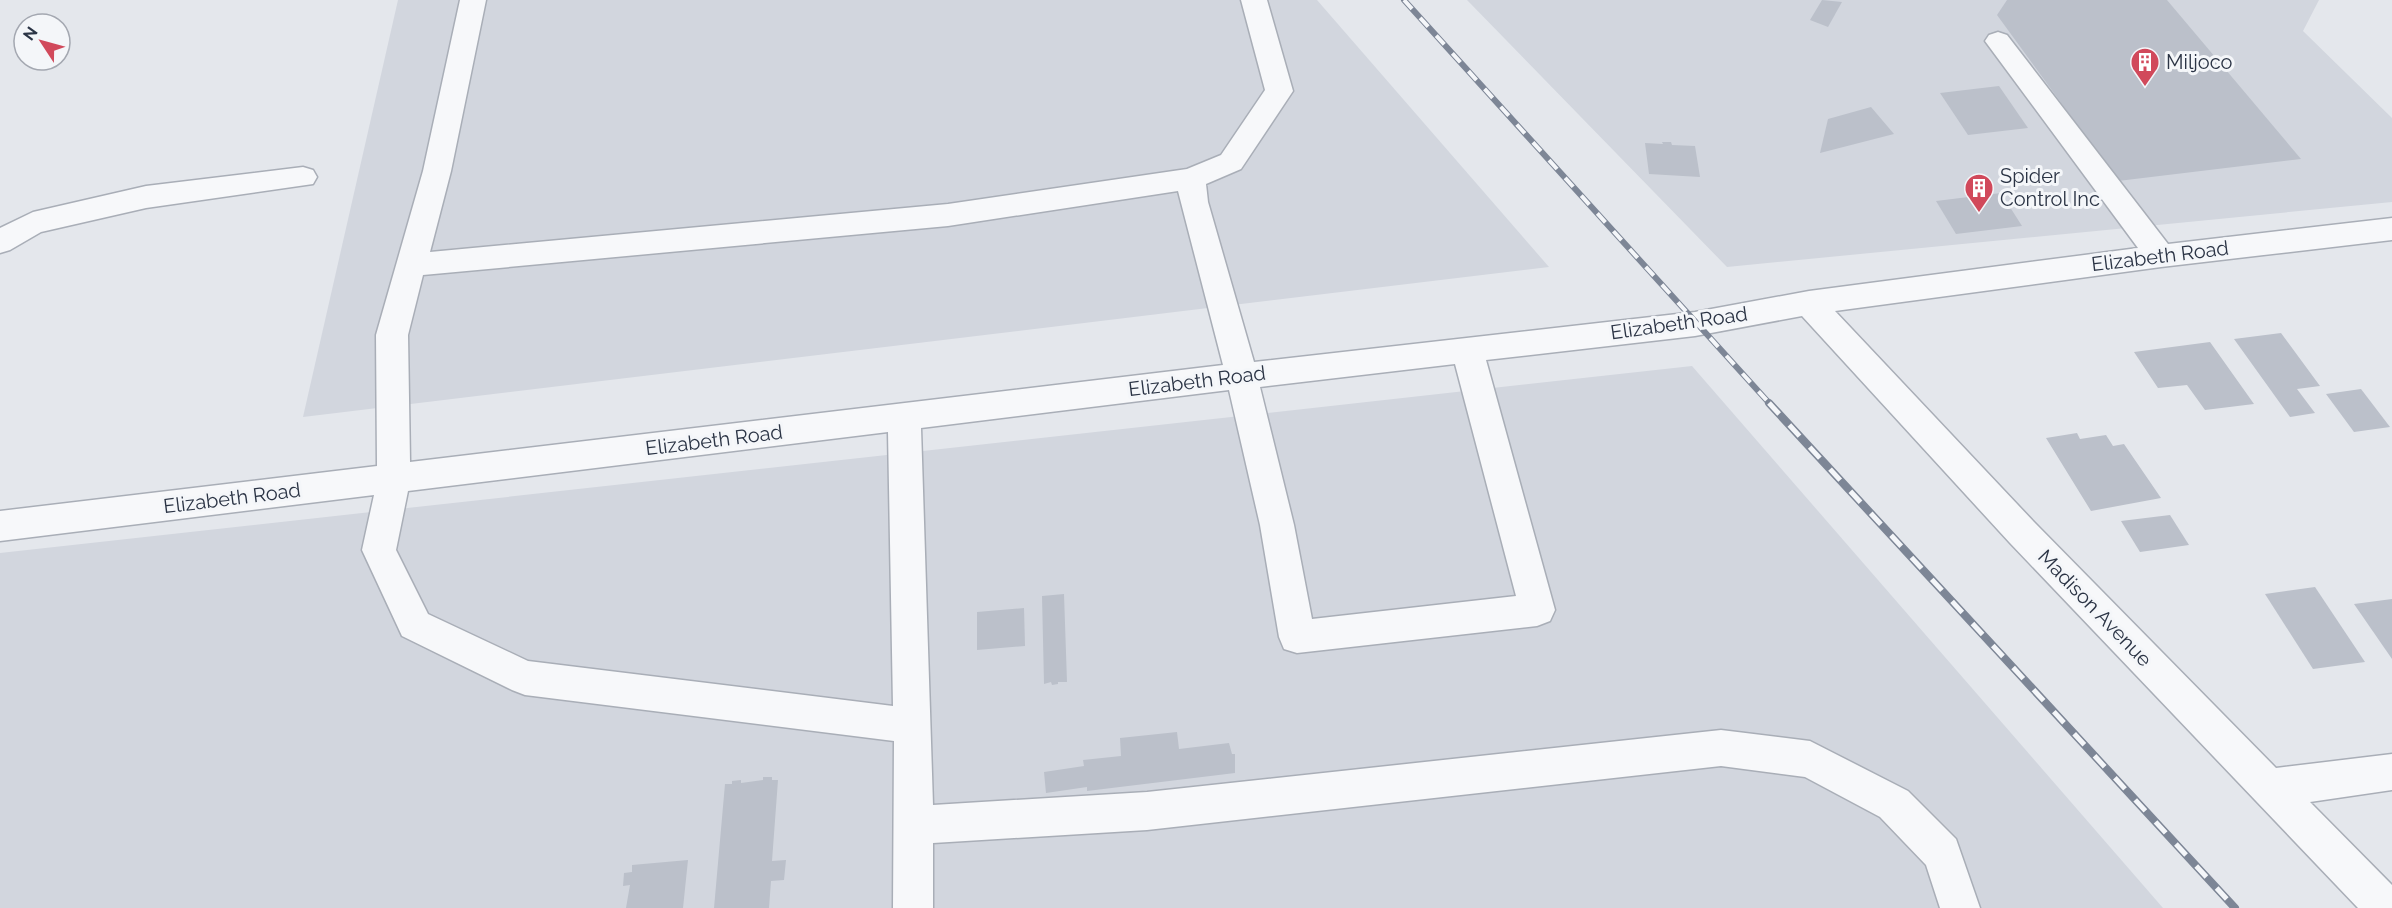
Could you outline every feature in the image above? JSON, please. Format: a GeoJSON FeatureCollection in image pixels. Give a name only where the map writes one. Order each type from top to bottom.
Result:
{"type":"FeatureCollection","features":[{"type":"Feature","properties":{"kind":"street"},"geometry":{"type":"LineString","coordinates":[[474,0],[437,171],[393,335],[394,479],[380,550],[415,624],[525,678],[913,726]]}},
{"type":"Feature","properties":{"kind":"street"},"geometry":{"type":"LineString","coordinates":[[412,265],[948,216],[1191,179],[1231,162],[1279,92],[1254,0]]}},
{"type":"Feature","properties":{"kind":"street"},"geometry":{"type":"LineString","coordinates":[[1998,40],[2161,256]]}},
{"type":"Feature","properties":{"kind":"street"},"geometry":{"type":"LineString","coordinates":[[0,242],[33,223],[146,197],[303,177]]}},
{"type":"Feature","properties":{"kind":"street"},"geometry":{"type":"LineString","coordinates":[[1191,179],[1194,202],[1242,376],[1277,525],[1297,637],[1537,610],[1467,350]]}},
{"type":"Feature","properties":{"kind":"street","name":"Elizabeth Road"},"geometry":{"type":"LineString","coordinates":[[0,526],[1242,376],[1695,324],[1809,303],[2161,256],[2392,229]]}},
{"type":"Feature","properties":{"kind":"street","name":"Madison Avenue"},"geometry":{"type":"LineString","coordinates":[[1809,303],[1889,392],[2092,607],[2386,908]]}},
{"type":"Feature","properties":{"kind":"street"},"geometry":{"type":"LineString","coordinates":[[904,417],[913,726],[913,908]]}},
{"type":"Feature","properties":{"kind":"street"},"geometry":{"type":"LineString","coordinates":[[914,825],[1147,811],[1721,748],[1810,759],[1894,804],[1942,853],[1960,908]]}},
{"type":"Feature","properties":{"kind":"street"},"geometry":{"type":"LineString","coordinates":[[2269,787],[2392,772]]}},
{"type":"Feature","properties":{"kind":"shaded area"},"geometry":{"type":"Polygon","coordinates":[[[398,0],[1317,0],[1549,267],[303,417],[398,0]]]}},
{"type":"Feature","properties":{"kind":"shaded area"},"geometry":{"type":"Polygon","coordinates":[[[1467,0],[2319,0],[2303,31],[2392,118],[2392,202],[1727,267],[1467,0]]]}},
{"type":"Feature","properties":{"kind":"shaded area"},"geometry":{"type":"Polygon","coordinates":[[[1692,366],[2163,908],[0,908],[0,553],[1692,366]]]}},
{"type":"Feature","properties":{"kind":"building"},"geometry":{"type":"Polygon","coordinates":[[[1822,0],[1842,2],[1828,27],[1810,20],[1822,0]]]}},
{"type":"Feature","properties":{"kind":"building","name":"Miljoco"},"geometry":{"type":"Polygon","coordinates":[[[2007,0],[2167,0],[2301,159],[2118,181],[1997,15],[2007,0]]]}},
{"type":"Feature","properties":{"kind":"building"},"geometry":{"type":"Polygon","coordinates":[[[1999,86],[2028,128],[1968,135],[1940,93],[1999,86]]]}},
{"type":"Feature","properties":{"kind":"building"},"geometry":{"type":"Polygon","coordinates":[[[1871,107],[1894,134],[1820,153],[1828,119],[1871,107]]]}},
{"type":"Feature","properties":{"kind":"building"},"geometry":{"type":"Polygon","coordinates":[[[1662,142],[1695,146],[1700,177],[1649,174],[1645,143],[1663,144],[1662,142]]]}},
{"type":"Feature","properties":{"kind":"building","name":"Spider Control Inc"},"geometry":{"type":"Polygon","coordinates":[[[2001,193],[2022,226],[1956,234],[1936,201],[2001,193]]]}},
{"type":"Feature","properties":{"kind":"building"},"geometry":{"type":"Polygon","coordinates":[[[2281,333],[2320,386],[2297,389],[2315,413],[2290,417],[2234,339],[2281,333]]]}},
{"type":"Feature","properties":{"kind":"building"},"geometry":{"type":"Polygon","coordinates":[[[2210,342],[2254,404],[2205,410],[2187,385],[2158,388],[2134,352],[2210,342]]]}},
{"type":"Feature","properties":{"kind":"building"},"geometry":{"type":"Polygon","coordinates":[[[2361,389],[2390,427],[2354,432],[2326,394],[2361,389]]]}},
{"type":"Feature","properties":{"kind":"building"},"geometry":{"type":"Polygon","coordinates":[[[2077,433],[2080,439],[2106,435],[2113,446],[2124,444],[2161,498],[2091,511],[2046,438],[2077,433]]]}},
{"type":"Feature","properties":{"kind":"building"},"geometry":{"type":"Polygon","coordinates":[[[2170,515],[2189,545],[2140,552],[2121,521],[2170,515]]]}},
{"type":"Feature","properties":{"kind":"building"},"geometry":{"type":"Polygon","coordinates":[[[2315,587],[2365,662],[2313,669],[2265,594],[2315,587]]]}},
{"type":"Feature","properties":{"kind":"building"},"geometry":{"type":"Polygon","coordinates":[[[1064,594],[1067,682],[1044,684],[1042,596],[1064,594]]]}},
{"type":"Feature","properties":{"kind":"building"},"geometry":{"type":"Polygon","coordinates":[[[2392,599],[2392,659],[2354,604],[2392,599]]]}},
{"type":"Feature","properties":{"kind":"building"},"geometry":{"type":"Polygon","coordinates":[[[1024,608],[1025,646],[977,650],[977,612],[1024,608]]]}},
{"type":"Feature","properties":{"kind":"building"},"geometry":{"type":"Polygon","coordinates":[[[1177,732],[1179,749],[1229,743],[1232,754],[1235,754],[1235,773],[1087,791],[1087,787],[1046,793],[1044,772],[1084,766],[1083,760],[1121,756],[1120,738],[1177,732]]]}},
{"type":"Feature","properties":{"kind":"building"},"geometry":{"type":"Polygon","coordinates":[[[763,777],[778,780],[772,861],[786,860],[784,880],[771,881],[769,908],[714,908],[725,784],[741,780],[741,783],[763,780],[763,777]]]}},
{"type":"Feature","properties":{"kind":"building"},"geometry":{"type":"Polygon","coordinates":[[[688,860],[683,908],[626,908],[630,885],[623,886],[624,873],[632,872],[632,865],[688,860]]]}},
{"type":"Feature","properties":{"kind":"railway"},"geometry":{"type":"LineString","coordinates":[[1404,0],[1770,404]]}},
{"type":"Feature","properties":{"kind":"railway"},"geometry":{"type":"LineString","coordinates":[[1769,403],[2235,908]]}},
{"type":"Feature","properties":{"kind":"place","name":"Miljoco"},"geometry":{"type":"Point","coordinates":[2145,88]}},
{"type":"Feature","properties":{"kind":"place","name":"Spider Control Inc"},"geometry":{"type":"Point","coordinates":[1979,214]}}]}
